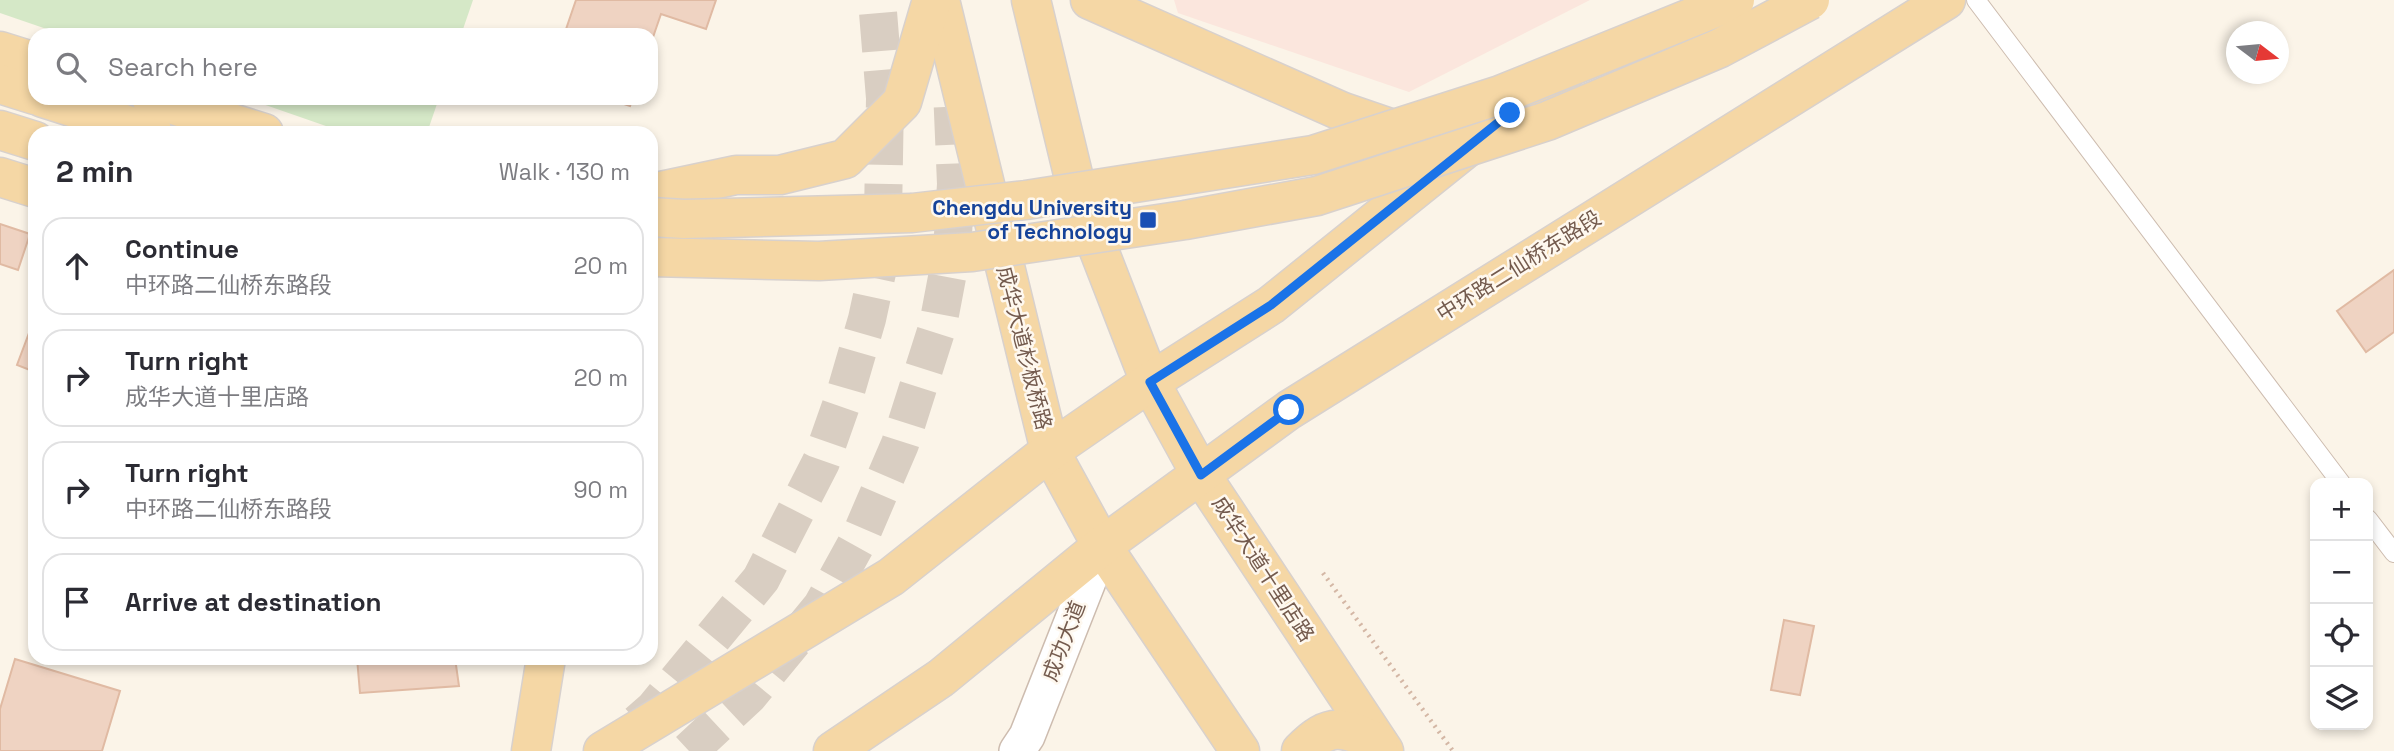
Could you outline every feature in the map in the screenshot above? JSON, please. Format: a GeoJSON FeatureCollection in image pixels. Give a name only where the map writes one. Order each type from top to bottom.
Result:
{"type":"FeatureCollection","features":[{"type":"Feature","properties":{"kind":"main road"},"geometry":{"type":"LineString","coordinates":[[658,192],[736,175],[780,175],[845,159],[902,102],[932,0]]}},
{"type":"Feature","properties":{"kind":"main road","name":"成华大道杉板桥路"},"geometry":{"type":"LineString","coordinates":[[940,0],[1050,451]]}},
{"type":"Feature","properties":{"kind":"main road"},"geometry":{"type":"LineString","coordinates":[[1031,0],[1079,199],[1150,382]]}},
{"type":"Feature","properties":{"kind":"main road"},"geometry":{"type":"LineString","coordinates":[[1090,0],[1343,112],[1415,137],[1510,113]]}},
{"type":"Feature","properties":{"kind":"main road"},"geometry":{"type":"LineString","coordinates":[[603,751],[891,577],[1050,451],[1150,382],[1271,305],[1510,113],[1696,0]]}},
{"type":"Feature","properties":{"kind":"main road"},"geometry":{"type":"LineString","coordinates":[[658,217],[912,213],[1026,200],[1313,155],[1500,95],[1735,0]]}},
{"type":"Feature","properties":{"kind":"main road"},"geometry":{"type":"LineString","coordinates":[[658,257],[819,261],[972,252],[1185,220],[1317,196],[1546,121],[1720,48],[1810,0]]}},
{"type":"Feature","properties":{"kind":"main road","name":"中环路二仙桥东路段"},"geometry":{"type":"LineString","coordinates":[[833,751],[941,678],[1102,546],[1289,410],[1946,0]]}},
{"type":"Feature","properties":{"kind":"main road"},"geometry":{"type":"LineString","coordinates":[[0,51],[28,60]]}},
{"type":"Feature","properties":{"kind":"main road"},"geometry":{"type":"LineString","coordinates":[[0,84],[28,94]]}},
{"type":"Feature","properties":{"kind":"main road"},"geometry":{"type":"LineString","coordinates":[[65,105],[131,126]]}},
{"type":"Feature","properties":{"kind":"main road"},"geometry":{"type":"LineString","coordinates":[[174,105],[241,126]]}},
{"type":"Feature","properties":{"kind":"main road"},"geometry":{"type":"LineString","coordinates":[[0,130],[28,139]]}},
{"type":"Feature","properties":{"kind":"main road"},"geometry":{"type":"LineString","coordinates":[[0,177],[28,186]]}},
{"type":"Feature","properties":{"kind":"main road","name":"成华大道十里店路"},"geometry":{"type":"LineString","coordinates":[[1150,382],[1201,475],[1381,747]]}},
{"type":"Feature","properties":{"kind":"main road"},"geometry":{"type":"LineString","coordinates":[[1050,451],[1102,546],[1240,751]]}},
{"type":"Feature","properties":{"kind":"main road"},"geometry":{"type":"LineString","coordinates":[[531,751],[545,665]]}},
{"type":"Feature","properties":{"kind":"main road"},"geometry":{"type":"LineString","coordinates":[[1301,751],[1315,736],[1330,730],[1347,729],[1381,747]]}},
{"type":"Feature","properties":{"kind":"street","name":"成功大道"},"geometry":{"type":"LineString","coordinates":[[1027,746],[1102,546]]}},
{"type":"Feature","properties":{"kind":"lane"},"geometry":{"type":"LineString","coordinates":[[1976,0],[2337,478]]}},
{"type":"Feature","properties":{"kind":"lane"},"geometry":{"type":"LineString","coordinates":[[2373,526],[2394,553]]}},
{"type":"Feature","properties":{"kind":"path"},"geometry":{"type":"LineString","coordinates":[[1323,573],[1453,751]]}},
{"type":"Feature","properties":{"kind":"shaded area"},"geometry":{"type":"Polygon","coordinates":[[[1174,0],[1590,0],[1409,92],[1178,13],[1174,0]]]}},
{"type":"Feature","properties":{"kind":"green space"},"geometry":{"type":"Polygon","coordinates":[[[0,0],[473,0],[463,28],[44,28],[0,13],[0,0]]]}},
{"type":"Feature","properties":{"kind":"green space"},"geometry":{"type":"Polygon","coordinates":[[[265,105],[437,105],[429,126],[326,126],[265,105]]]}},
{"type":"Feature","properties":{"kind":"building"},"geometry":{"type":"Polygon","coordinates":[[[576,0],[716,0],[706,29],[661,14],[656,28],[566,28],[576,0]]]}},
{"type":"Feature","properties":{"kind":"building"},"geometry":{"type":"Polygon","coordinates":[[[0,224],[28,233],[18,270],[0,264],[0,224]]]}},
{"type":"Feature","properties":{"kind":"building"},"geometry":{"type":"Polygon","coordinates":[[[2394,270],[2394,332],[2366,352],[2337,311],[2394,270]]]}},
{"type":"Feature","properties":{"kind":"building"},"geometry":{"type":"Polygon","coordinates":[[[28,336],[28,369],[17,365],[28,336]]]}},
{"type":"Feature","properties":{"kind":"building"},"geometry":{"type":"Polygon","coordinates":[[[1784,620],[1814,626],[1800,695],[1771,690],[1784,620]]]}},
{"type":"Feature","properties":{"kind":"building"},"geometry":{"type":"Polygon","coordinates":[[[15,659],[120,691],[102,751],[0,751],[0,709],[15,659]]]}},
{"type":"Feature","properties":{"kind":"building"},"geometry":{"type":"Polygon","coordinates":[[[358,665],[456,665],[459,686],[360,693],[358,665]]]}},
{"type":"Feature","properties":{"kind":"tunnel"},"geometry":{"type":"LineString","coordinates":[[638,723],[654,709],[761,579],[821,462],[846,391],[867,319],[878,268],[883,216],[885,98],[877,0]]}},
{"type":"Feature","properties":{"kind":"tunnel"},"geometry":{"type":"LineString","coordinates":[[689,751],[749,695],[822,606],[860,537],[900,444],[938,325],[952,251],[956,184],[952,89]]}},
{"type":"Feature","properties":{"kind":"place","name":"Chengdu University of Technology"},"geometry":{"type":"Point","coordinates":[1148,220]}},
{"type":"Feature","properties":{"kind":"route"},"geometry":{"type":"LineString","coordinates":[[1289,410],[1201,475],[1150,382],[1271,305],[1510,113]]}}]}
